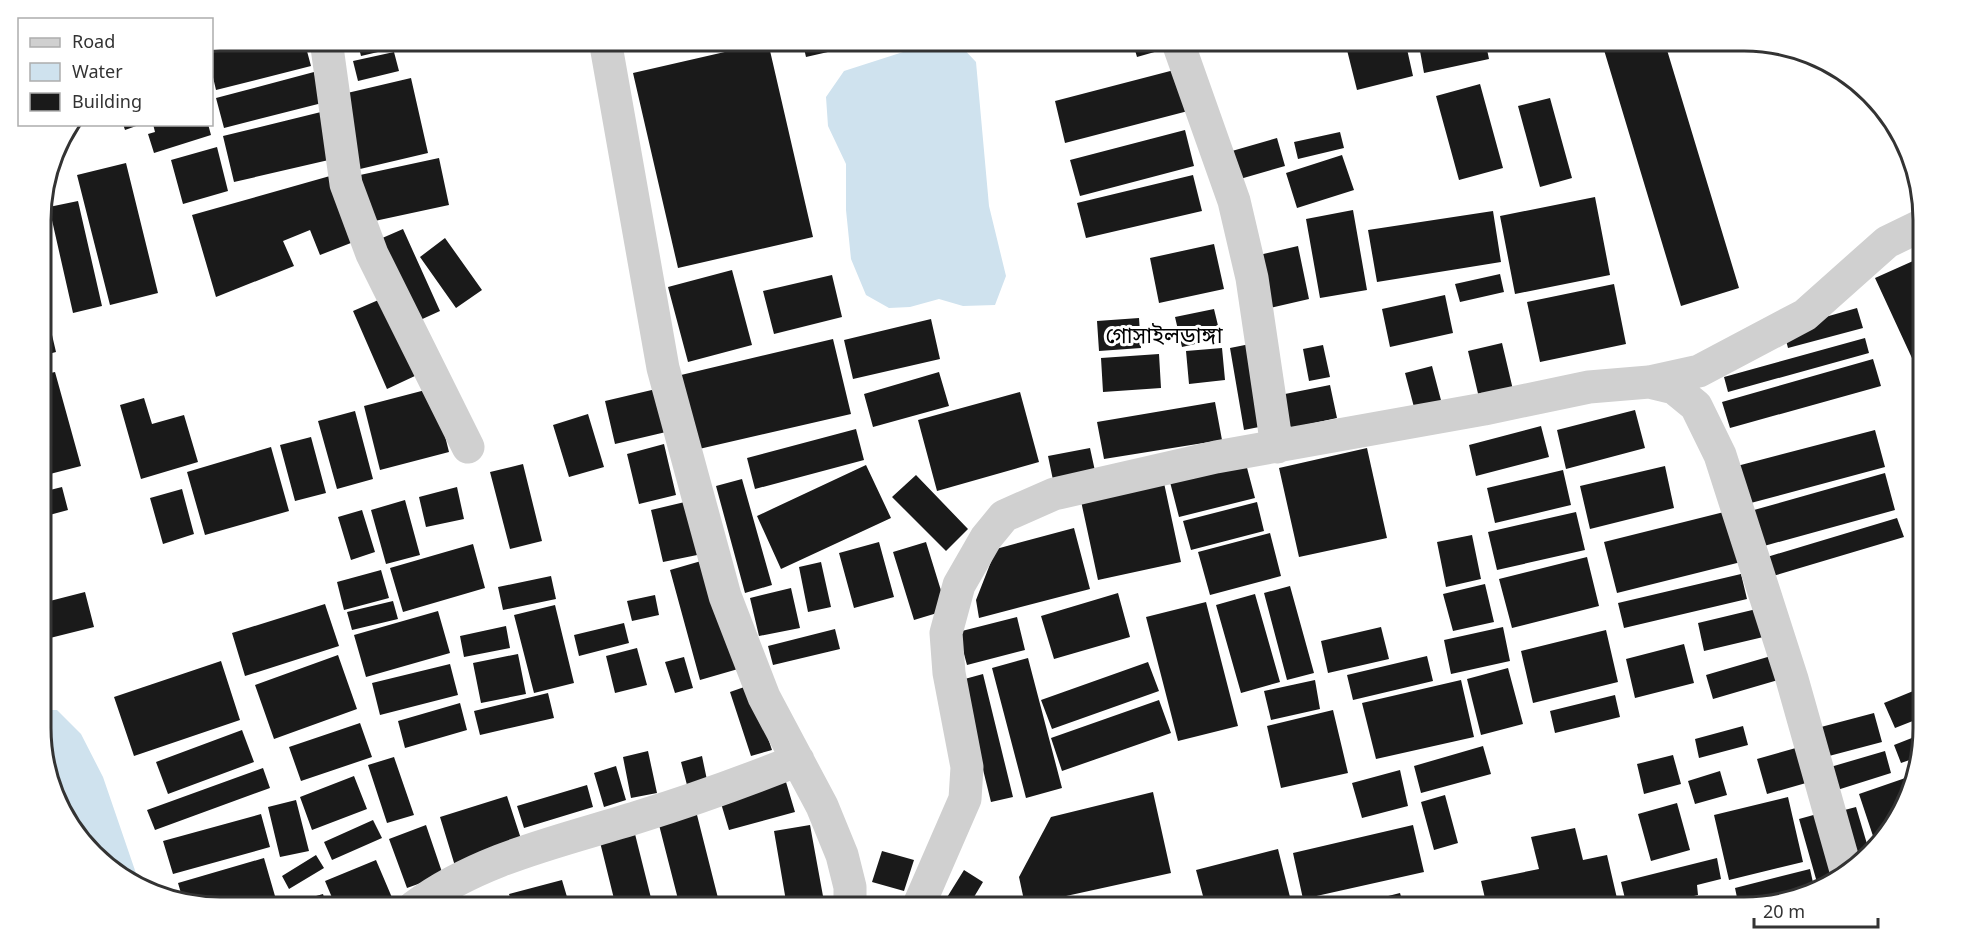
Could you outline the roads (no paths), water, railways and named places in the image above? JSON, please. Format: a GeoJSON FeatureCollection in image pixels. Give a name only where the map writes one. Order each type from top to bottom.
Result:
{"type":"FeatureCollection","features":[{"type":"Feature","properties":{"kind":"street"},"geometry":{"type":"LineString","coordinates":[[328,51],[346,184],[372,254],[468,447]]}},
{"type":"Feature","properties":{"kind":"street"},"geometry":{"type":"LineString","coordinates":[[607,51],[663,368],[725,596],[764,697],[822,806],[842,855],[850,887],[850,897]]}},
{"type":"Feature","properties":{"kind":"street"},"geometry":{"type":"LineString","coordinates":[[1181,51],[1234,201],[1252,278],[1277,447]]}},
{"type":"Feature","properties":{"kind":"street"},"geometry":{"type":"LineString","coordinates":[[922,897],[965,799],[967,767],[949,673],[946,633],[959,585],[986,538],[1004,516],[1054,494],[1205,459],[1589,387],[1649,382],[1700,371],[1795,321],[1887,242],[1913,229]]}},
{"type":"Feature","properties":{"kind":"street"},"geometry":{"type":"LineString","coordinates":[[1649,382],[1674,388],[1696,406],[1720,455],[1792,679],[1844,863]]}},
{"type":"Feature","properties":{"kind":"street"},"geometry":{"type":"LineString","coordinates":[[428,897],[439,888],[489,865],[554,842],[726,789],[798,760]]}},
{"type":"Feature","properties":{"kind":"water"},"geometry":{"type":"Polygon","coordinates":[[[906,51],[966,51],[976,62],[989,206],[1006,276],[995,305],[963,306],[939,299],[910,307],[889,308],[866,295],[851,259],[846,210],[846,164],[828,126],[826,97],[844,71],[906,51]]]}},
{"type":"Feature","properties":{"kind":"water"},"geometry":{"type":"Polygon","coordinates":[[[51,710],[57,710],[81,734],[103,777],[136,874],[117,862],[86,831],[64,793],[52,750],[51,710]]]}},
{"type":"Feature","properties":{"kind":"district","name":"গোসাইলডাঙ্গা"},"geometry":{"type":"Point","coordinates":[1164,334]}}]}
